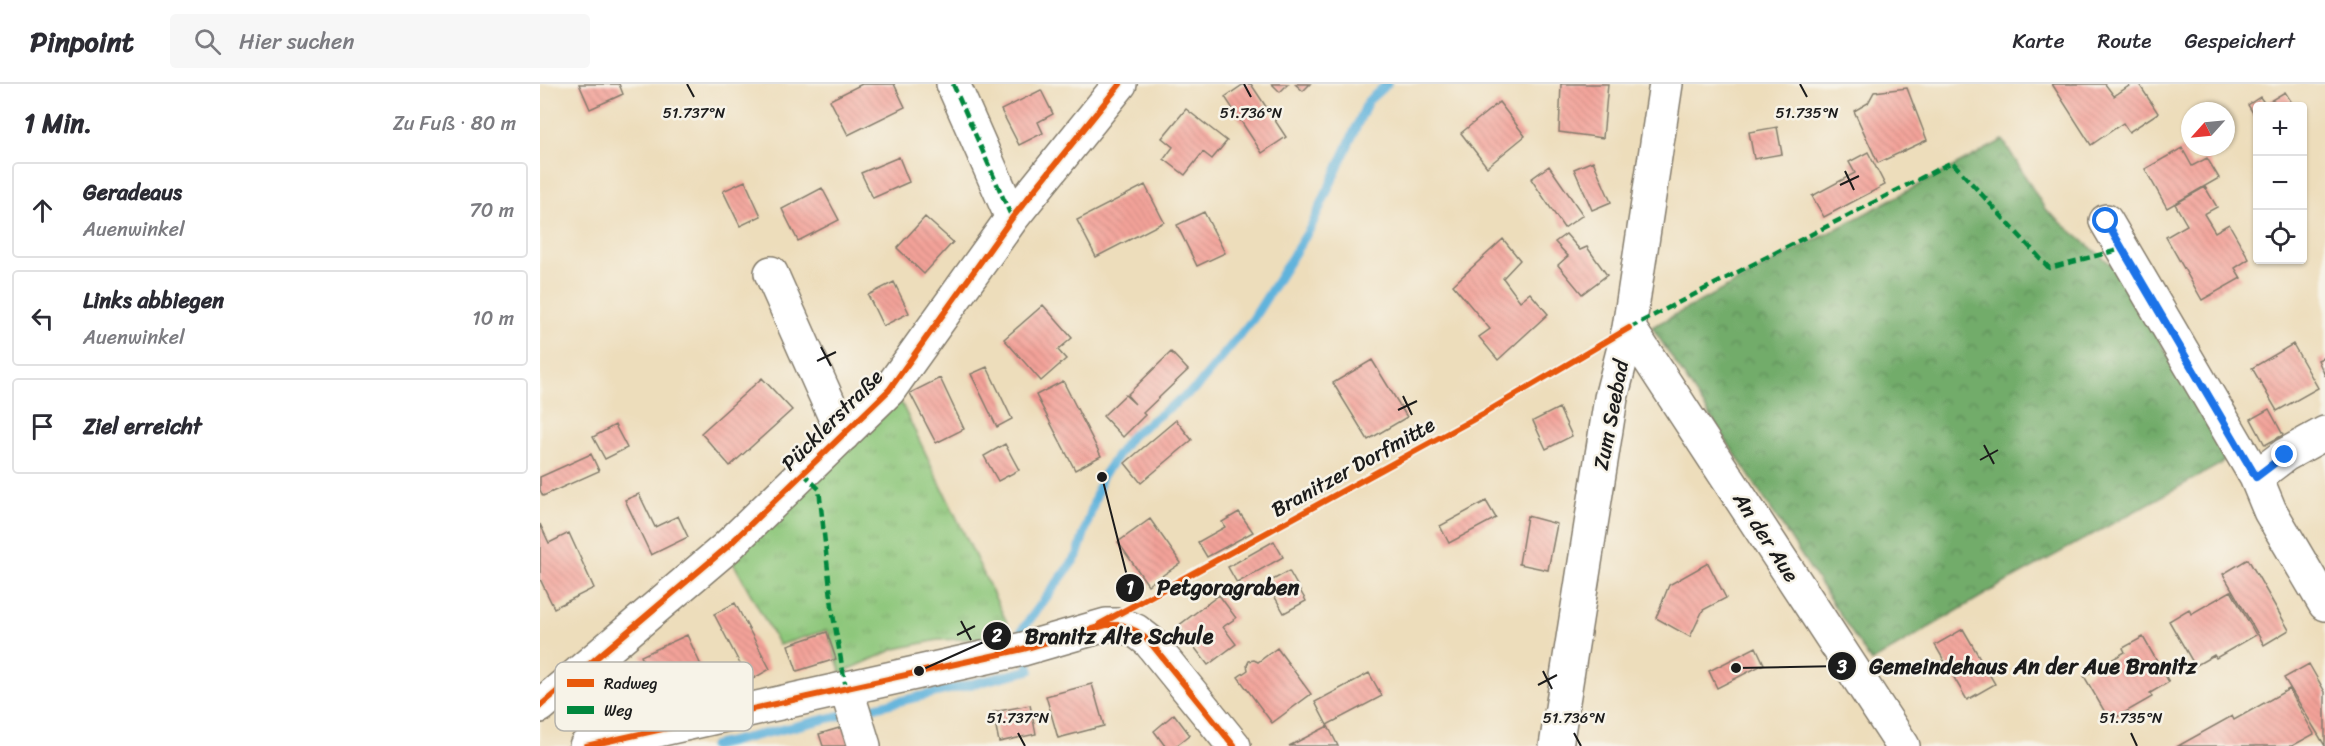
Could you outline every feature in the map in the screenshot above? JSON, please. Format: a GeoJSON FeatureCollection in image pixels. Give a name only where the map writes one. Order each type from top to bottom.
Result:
{"type":"FeatureCollection","features":[{"type":"Feature","properties":{"kind":"street"},"geometry":{"type":"LineString","coordinates":[[953,84],[1012,218]]}},
{"type":"Feature","properties":{"kind":"street","name":"Pücklerstraße"},"geometry":{"type":"LineString","coordinates":[[592,662],[726,548],[889,390],[1012,218],[1120,84]]}},
{"type":"Feature","properties":{"kind":"street","name":"Zum Seebad"},"geometry":{"type":"LineString","coordinates":[[1557,746],[1611,398],[1629,328],[1666,84]]}},
{"type":"Feature","properties":{"kind":"street"},"geometry":{"type":"LineString","coordinates":[[2106,221],[2256,477],[2270,511],[2325,604]]}},
{"type":"Feature","properties":{"kind":"street"},"geometry":{"type":"LineString","coordinates":[[771,273],[843,435]]}},
{"type":"Feature","properties":{"kind":"street","name":"An der Aue"},"geometry":{"type":"LineString","coordinates":[[1629,328],[1903,746]]}},
{"type":"Feature","properties":{"kind":"street"},"geometry":{"type":"LineString","coordinates":[[2256,477],[2285,455],[2325,433]]}},
{"type":"Feature","properties":{"kind":"street"},"geometry":{"type":"LineString","coordinates":[[753,725],[854,715],[1034,646],[1106,626],[1122,625],[1136,631],[1149,641],[1234,746]]}},
{"type":"Feature","properties":{"kind":"street","name":"Pücklerstraße"},"geometry":{"type":"LineString","coordinates":[[540,705],[555,693]]}},
{"type":"Feature","properties":{"kind":"street"},"geometry":{"type":"LineString","coordinates":[[619,731],[622,738]]}},
{"type":"Feature","properties":{"kind":"street"},"geometry":{"type":"LineString","coordinates":[[586,746],[622,738],[693,731]]}},
{"type":"Feature","properties":{"kind":"green space"},"geometry":{"type":"Polygon","coordinates":[[[2003,140],[2045,209],[2120,272],[2227,457],[2219,465],[1999,586],[1871,662],[1652,327],[2003,140]]]}},
{"type":"Feature","properties":{"kind":"green space"},"geometry":{"type":"Polygon","coordinates":[[[898,396],[1014,637],[938,640],[895,649],[841,673],[827,630],[779,645],[730,557],[898,396]]]}},
{"type":"Feature","properties":{"kind":"building"},"geometry":{"type":"Polygon","coordinates":[[[579,84],[619,84],[623,94],[590,109],[579,84]]]}},
{"type":"Feature","properties":{"kind":"building"},"geometry":{"type":"Polygon","coordinates":[[[862,84],[894,84],[905,107],[848,135],[830,100],[862,84]]]}},
{"type":"Feature","properties":{"kind":"building"},"geometry":{"type":"Polygon","coordinates":[[[1244,84],[1251,84],[1286,137],[1262,153],[1225,97],[1244,84]]]}},
{"type":"Feature","properties":{"kind":"building"},"geometry":{"type":"Polygon","coordinates":[[[1272,84],[1288,84],[1280,92],[1272,84]]]}},
{"type":"Feature","properties":{"kind":"building"},"geometry":{"type":"Polygon","coordinates":[[[1295,84],[1310,84],[1303,91],[1295,84]]]}},
{"type":"Feature","properties":{"kind":"building"},"geometry":{"type":"Polygon","coordinates":[[[1561,84],[1608,84],[1603,138],[1559,132],[1561,84]]]}},
{"type":"Feature","properties":{"kind":"building"},"geometry":{"type":"Polygon","coordinates":[[[2052,84],[2105,84],[2114,96],[2132,84],[2139,84],[2158,113],[2129,132],[2123,123],[2091,145],[2052,84]]]}},
{"type":"Feature","properties":{"kind":"building"},"geometry":{"type":"Polygon","coordinates":[[[1907,88],[1927,140],[1878,163],[1854,111],[1868,103],[1874,92],[1907,88]]]}},
{"type":"Feature","properties":{"kind":"building"},"geometry":{"type":"Polygon","coordinates":[[[1041,90],[1053,114],[1038,122],[1043,133],[1019,145],[1001,110],[1041,90]]]}},
{"type":"Feature","properties":{"kind":"building"},"geometry":{"type":"Polygon","coordinates":[[[2285,92],[2291,102],[2268,102],[2285,92]]]}},
{"type":"Feature","properties":{"kind":"building"},"geometry":{"type":"Polygon","coordinates":[[[2260,97],[2264,102],[2253,102],[2253,113],[2248,105],[2260,97]]]}},
{"type":"Feature","properties":{"kind":"building"},"geometry":{"type":"Polygon","coordinates":[[[1499,102],[1525,136],[1487,167],[1461,133],[1499,102]]]}},
{"type":"Feature","properties":{"kind":"building"},"geometry":{"type":"Polygon","coordinates":[[[1186,109],[1227,141],[1212,159],[1203,152],[1185,175],[1164,159],[1173,147],[1162,138],[1186,109]]]}},
{"type":"Feature","properties":{"kind":"building"},"geometry":{"type":"Polygon","coordinates":[[[1777,127],[1782,154],[1754,159],[1749,132],[1777,127]]]}},
{"type":"Feature","properties":{"kind":"building"},"geometry":{"type":"Polygon","coordinates":[[[2181,149],[2181,156],[2186,156],[2192,166],[2207,158],[2219,178],[2167,208],[2145,169],[2181,149]]]}},
{"type":"Feature","properties":{"kind":"building"},"geometry":{"type":"Polygon","coordinates":[[[1868,152],[1885,185],[1824,217],[1812,196],[1855,173],[1849,162],[1868,152]]]}},
{"type":"Feature","properties":{"kind":"building"},"geometry":{"type":"Polygon","coordinates":[[[899,157],[909,182],[873,198],[861,173],[899,157]]]}},
{"type":"Feature","properties":{"kind":"building"},"geometry":{"type":"Polygon","coordinates":[[[1593,161],[1611,202],[1592,210],[1574,169],[1593,161]]]}},
{"type":"Feature","properties":{"kind":"building"},"geometry":{"type":"Polygon","coordinates":[[[1549,166],[1583,215],[1564,228],[1531,179],[1549,166]]]}},
{"type":"Feature","properties":{"kind":"building"},"geometry":{"type":"Polygon","coordinates":[[[745,181],[761,216],[740,226],[723,191],[745,181]]]}},
{"type":"Feature","properties":{"kind":"building"},"geometry":{"type":"Polygon","coordinates":[[[1145,185],[1164,222],[1096,257],[1077,220],[1145,185]]]}},
{"type":"Feature","properties":{"kind":"building"},"geometry":{"type":"Polygon","coordinates":[[[2205,187],[2217,207],[2204,214],[2215,232],[2229,224],[2249,259],[2235,268],[2241,278],[2202,300],[2166,237],[2187,225],[2175,204],[2205,187]]]}},
{"type":"Feature","properties":{"kind":"building"},"geometry":{"type":"Polygon","coordinates":[[[822,188],[839,220],[798,241],[782,209],[822,188]]]}},
{"type":"Feature","properties":{"kind":"building"},"geometry":{"type":"Polygon","coordinates":[[[1204,212],[1225,253],[1197,266],[1177,225],[1204,212]]]}},
{"type":"Feature","properties":{"kind":"building"},"geometry":{"type":"Polygon","coordinates":[[[925,217],[953,242],[924,274],[897,248],[925,217]]]}},
{"type":"Feature","properties":{"kind":"building"},"geometry":{"type":"Polygon","coordinates":[[[1566,234],[1580,250],[1587,247],[1607,275],[1582,294],[1558,265],[1568,256],[1555,242],[1566,234]]]}},
{"type":"Feature","properties":{"kind":"building"},"geometry":{"type":"Polygon","coordinates":[[[1503,239],[1520,260],[1503,278],[1520,301],[1530,293],[1548,314],[1498,360],[1479,337],[1490,329],[1453,285],[1503,239]]]}},
{"type":"Feature","properties":{"kind":"building"},"geometry":{"type":"Polygon","coordinates":[[[894,282],[909,313],[883,326],[868,295],[894,282]]]}},
{"type":"Feature","properties":{"kind":"building"},"geometry":{"type":"Polygon","coordinates":[[[1043,305],[1072,338],[1058,350],[1066,359],[1041,381],[1004,339],[1043,305]]]}},
{"type":"Feature","properties":{"kind":"building"},"geometry":{"type":"Polygon","coordinates":[[[2293,344],[2318,388],[2277,411],[2252,368],[2293,344]]]}},
{"type":"Feature","properties":{"kind":"building"},"geometry":{"type":"Polygon","coordinates":[[[1171,352],[1188,370],[1143,413],[1145,415],[1123,437],[1103,416],[1125,395],[1135,404],[1127,395],[1171,352]]]}},
{"type":"Feature","properties":{"kind":"building"},"geometry":{"type":"Polygon","coordinates":[[[2325,357],[2325,376],[2318,360],[2325,357]]]}},
{"type":"Feature","properties":{"kind":"building"},"geometry":{"type":"Polygon","coordinates":[[[1372,360],[1407,417],[1368,440],[1333,383],[1372,360]]]}},
{"type":"Feature","properties":{"kind":"building"},"geometry":{"type":"Polygon","coordinates":[[[987,367],[1012,419],[997,427],[971,374],[987,367]]]}},
{"type":"Feature","properties":{"kind":"building"},"geometry":{"type":"Polygon","coordinates":[[[762,378],[792,410],[730,466],[701,433],[762,378]]]}},
{"type":"Feature","properties":{"kind":"building"},"geometry":{"type":"Polygon","coordinates":[[[940,378],[964,429],[936,443],[910,393],[940,378]]]}},
{"type":"Feature","properties":{"kind":"building"},"geometry":{"type":"Polygon","coordinates":[[[1063,381],[1101,456],[1075,470],[1036,395],[1063,381]]]}},
{"type":"Feature","properties":{"kind":"building"},"geometry":{"type":"Polygon","coordinates":[[[1559,408],[1572,436],[1546,449],[1533,421],[1559,408]]]}},
{"type":"Feature","properties":{"kind":"building"},"geometry":{"type":"Polygon","coordinates":[[[2269,409],[2283,435],[2265,445],[2251,419],[2269,409]]]}},
{"type":"Feature","properties":{"kind":"building"},"geometry":{"type":"Polygon","coordinates":[[[1176,420],[1192,440],[1141,483],[1125,463],[1176,420]]]}},
{"type":"Feature","properties":{"kind":"building"},"geometry":{"type":"Polygon","coordinates":[[[615,425],[627,448],[605,459],[593,437],[615,425]]]}},
{"type":"Feature","properties":{"kind":"building"},"geometry":{"type":"Polygon","coordinates":[[[1005,444],[1019,470],[998,481],[984,456],[1005,444]]]}},
{"type":"Feature","properties":{"kind":"building"},"geometry":{"type":"Polygon","coordinates":[[[591,454],[599,471],[543,496],[540,490],[540,477],[591,454]]]}},
{"type":"Feature","properties":{"kind":"building"},"geometry":{"type":"Polygon","coordinates":[[[639,494],[655,527],[678,516],[688,537],[651,555],[625,500],[639,494]]]}},
{"type":"Feature","properties":{"kind":"building"},"geometry":{"type":"Polygon","coordinates":[[[1486,501],[1496,518],[1449,543],[1440,526],[1486,501]]]}},
{"type":"Feature","properties":{"kind":"building"},"geometry":{"type":"Polygon","coordinates":[[[1239,512],[1253,532],[1207,557],[1198,542],[1225,527],[1222,522],[1239,512]]]}},
{"type":"Feature","properties":{"kind":"building"},"geometry":{"type":"Polygon","coordinates":[[[1527,516],[1557,524],[1548,570],[1519,564],[1527,516]]]}},
{"type":"Feature","properties":{"kind":"building"},"geometry":{"type":"Polygon","coordinates":[[[1150,519],[1181,563],[1148,585],[1118,542],[1150,519]]]}},
{"type":"Feature","properties":{"kind":"building"},"geometry":{"type":"Polygon","coordinates":[[[540,524],[549,543],[569,533],[594,588],[554,608],[540,579],[540,524]]]}},
{"type":"Feature","properties":{"kind":"building"},"geometry":{"type":"Polygon","coordinates":[[[1274,541],[1283,557],[1237,583],[1228,567],[1274,541]]]}},
{"type":"Feature","properties":{"kind":"building"},"geometry":{"type":"Polygon","coordinates":[[[2248,559],[2289,630],[2264,645],[2223,574],[2248,559]]]}},
{"type":"Feature","properties":{"kind":"building"},"geometry":{"type":"Polygon","coordinates":[[[1708,563],[1726,598],[1703,610],[1690,637],[1656,618],[1669,585],[1708,563]]]}},
{"type":"Feature","properties":{"kind":"building"},"geometry":{"type":"Polygon","coordinates":[[[1289,571],[1306,601],[1284,613],[1267,583],[1289,571]]]}},
{"type":"Feature","properties":{"kind":"building"},"geometry":{"type":"Polygon","coordinates":[[[2231,591],[2256,635],[2216,658],[2214,655],[2195,666],[2169,621],[2189,609],[2191,614],[2231,591]]]}},
{"type":"Feature","properties":{"kind":"building"},"geometry":{"type":"Polygon","coordinates":[[[1219,595],[1236,618],[1223,627],[1236,644],[1208,665],[1178,626],[1219,595]]]}},
{"type":"Feature","properties":{"kind":"building"},"geometry":{"type":"Polygon","coordinates":[[[735,603],[770,669],[753,679],[753,662],[739,662],[714,614],[735,603]]]}},
{"type":"Feature","properties":{"kind":"building"},"geometry":{"type":"Polygon","coordinates":[[[1963,629],[1995,684],[1967,700],[1935,645],[1963,629]]]}},
{"type":"Feature","properties":{"kind":"building"},"geometry":{"type":"Polygon","coordinates":[[[827,632],[836,659],[797,671],[788,645],[827,632]]]}},
{"type":"Feature","properties":{"kind":"building"},"geometry":{"type":"Polygon","coordinates":[[[687,635],[699,662],[644,662],[641,656],[687,635]]]}},
{"type":"Feature","properties":{"kind":"building"},"geometry":{"type":"Polygon","coordinates":[[[2143,637],[2169,682],[2150,693],[2152,697],[2110,721],[2084,676],[2125,652],[2123,648],[2143,637]]]}},
{"type":"Feature","properties":{"kind":"building"},"geometry":{"type":"Polygon","coordinates":[[[1756,647],[1764,664],[1717,688],[1709,671],[1756,647]]]}},
{"type":"Feature","properties":{"kind":"building"},"geometry":{"type":"Polygon","coordinates":[[[1277,648],[1311,694],[1272,723],[1238,677],[1248,670],[1249,661],[1258,662],[1277,648]]]}},
{"type":"Feature","properties":{"kind":"building"},"geometry":{"type":"Polygon","coordinates":[[[2309,664],[2325,692],[2325,746],[2284,678],[2309,664]]]}},
{"type":"Feature","properties":{"kind":"building"},"geometry":{"type":"Polygon","coordinates":[[[1369,673],[1382,696],[1327,725],[1315,702],[1369,673]]]}},
{"type":"Feature","properties":{"kind":"building"},"geometry":{"type":"Polygon","coordinates":[[[1092,684],[1104,726],[1058,738],[1046,696],[1092,684]]]}},
{"type":"Feature","properties":{"kind":"building"},"geometry":{"type":"Polygon","coordinates":[[[2289,689],[2314,734],[2292,746],[2178,746],[2232,716],[2234,720],[2289,689]]]}},
{"type":"Feature","properties":{"kind":"building"},"geometry":{"type":"Polygon","coordinates":[[[1030,705],[1036,734],[999,742],[993,712],[1030,705]]]}},
{"type":"Feature","properties":{"kind":"building"},"geometry":{"type":"Polygon","coordinates":[[[1174,714],[1190,735],[1176,746],[1165,746],[1154,731],[1174,714]]]}},
{"type":"Feature","properties":{"kind":"building"},"geometry":{"type":"Polygon","coordinates":[[[846,726],[853,746],[823,746],[819,734],[846,726]]]}},
{"type":"Feature","properties":{"kind":"building"},"geometry":{"type":"Polygon","coordinates":[[[1328,726],[1338,746],[1289,746],[1328,726]]]}},
{"type":"Feature","properties":{"kind":"waterway"},"geometry":{"type":"LineString","coordinates":[[713,746],[1030,670],[1022,630],[1077,556],[1102,477],[1131,436],[1197,387],[1253,319],[1311,227],[1368,101],[1387,84]]}},
{"type":"Feature","properties":{"kind":"marked path"},"geometry":{"type":"LineString","coordinates":[[953,84],[1012,218]]}},
{"type":"Feature","properties":{"kind":"marked path"},"geometry":{"type":"LineString","coordinates":[[1629,328],[1952,162],[2049,268],[2122,249]]}},
{"type":"Feature","properties":{"kind":"marked path"},"geometry":{"type":"LineString","coordinates":[[803,473],[819,489],[833,615],[846,688]]}},
{"type":"Feature","properties":{"kind":"cycle path"},"geometry":{"type":"LineString","coordinates":[[592,662],[726,548],[889,390],[1012,218],[1120,84]]}},
{"type":"Feature","properties":{"kind":"cycle path","name":"Branitzer Dorfmitte"},"geometry":{"type":"LineString","coordinates":[[1100,624],[1483,414],[1629,328]]}},
{"type":"Feature","properties":{"kind":"cycle path"},"geometry":{"type":"LineString","coordinates":[[753,709],[1023,649],[1106,625],[1122,625],[1136,631],[1149,641],[1234,746]]}},
{"type":"Feature","properties":{"kind":"cycle path"},"geometry":{"type":"LineString","coordinates":[[540,706],[555,693]]}},
{"type":"Feature","properties":{"kind":"cycle path"},"geometry":{"type":"LineString","coordinates":[[586,746],[654,731]]}},
{"type":"Feature","properties":{"kind":"place","name":"Petgoragraben"},"geometry":{"type":"Point","coordinates":[1102,477]}},
{"type":"Feature","properties":{"kind":"place","name":"Gemeindehaus An der Aue Branitz"},"geometry":{"type":"Point","coordinates":[1736,668]}},
{"type":"Feature","properties":{"kind":"place","name":"Branitz Alte Schule"},"geometry":{"type":"Point","coordinates":[919,671]}},
{"type":"Feature","properties":{"kind":"route"},"geometry":{"type":"LineString","coordinates":[[2106,221],[2256,477],[2285,455]]}}]}
